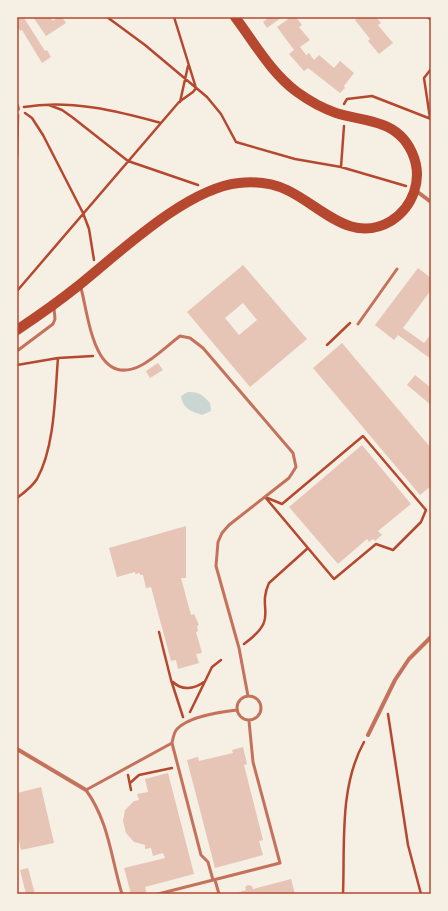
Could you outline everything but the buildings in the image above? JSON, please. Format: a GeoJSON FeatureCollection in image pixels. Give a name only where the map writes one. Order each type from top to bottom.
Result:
{"type":"FeatureCollection","features":[{"type":"Feature","properties":{"kind":"main road"},"geometry":{"type":"LineString","coordinates":[[17,330],[54,305],[95,271],[178,208],[211,189],[239,183],[253,182],[269,184],[287,190],[339,223],[364,229],[381,226],[396,218],[408,206],[415,190],[417,173],[414,156],[408,145],[399,135],[385,126],[328,110],[298,92],[287,84],[270,65],[235,17]]}},
{"type":"Feature","properties":{"kind":"street"},"geometry":{"type":"LineString","coordinates":[[415,190],[431,202]]}},
{"type":"Feature","properties":{"kind":"street"},"geometry":{"type":"LineString","coordinates":[[368,735],[395,680],[409,659],[431,638]]}},
{"type":"Feature","properties":{"kind":"street"},"geometry":{"type":"LineString","coordinates":[[17,749],[86,790]]}},
{"type":"Feature","properties":{"kind":"lane"},"geometry":{"type":"LineString","coordinates":[[428,17],[431,20]]}},
{"type":"Feature","properties":{"kind":"lane"},"geometry":{"type":"LineString","coordinates":[[358,324],[397,269]]}},
{"type":"Feature","properties":{"kind":"lane"},"geometry":{"type":"LineString","coordinates":[[80,284],[96,346],[101,357],[113,368],[122,371],[142,365],[180,336],[190,338],[203,348],[293,454],[296,467],[290,478],[229,525],[222,533],[218,542],[216,566],[239,648],[248,696]]}},
{"type":"Feature","properties":{"kind":"lane"},"geometry":{"type":"LineString","coordinates":[[17,351],[53,324],[55,319],[54,305]]}},
{"type":"Feature","properties":{"kind":"lane"},"geometry":{"type":"LineString","coordinates":[[248,696],[256,698],[261,704],[262,709],[259,716],[249,721],[239,716],[237,710],[238,702],[248,696]]}},
{"type":"Feature","properties":{"kind":"lane"},"geometry":{"type":"LineString","coordinates":[[219,894],[208,862],[201,855],[172,743],[175,730],[185,723],[206,716],[237,710]]}},
{"type":"Feature","properties":{"kind":"lane"},"geometry":{"type":"LineString","coordinates":[[158,894],[280,863],[253,762],[249,721]]}},
{"type":"Feature","properties":{"kind":"lane"},"geometry":{"type":"LineString","coordinates":[[122,894],[106,828],[99,810],[86,790],[172,743]]}},
{"type":"Feature","properties":{"kind":"path"},"geometry":{"type":"LineString","coordinates":[[107,17],[145,45],[196,88],[220,114],[236,142],[295,159],[376,177],[415,190]]}},
{"type":"Feature","properties":{"kind":"path"},"geometry":{"type":"LineString","coordinates":[[17,291],[161,123],[180,102],[194,92],[196,88],[174,17]]}},
{"type":"Feature","properties":{"kind":"path"},"geometry":{"type":"LineString","coordinates":[[180,102],[189,64]]}},
{"type":"Feature","properties":{"kind":"path"},"geometry":{"type":"LineString","coordinates":[[430,118],[424,78],[431,69]]}},
{"type":"Feature","properties":{"kind":"path"},"geometry":{"type":"LineString","coordinates":[[17,107],[49,105],[97,108],[128,114],[161,123]]}},
{"type":"Feature","properties":{"kind":"path"},"geometry":{"type":"LineString","coordinates":[[49,105],[62,110],[72,117],[128,161],[211,189]]}},
{"type":"Feature","properties":{"kind":"path"},"geometry":{"type":"LineString","coordinates":[[17,107],[17,157]]}},
{"type":"Feature","properties":{"kind":"path"},"geometry":{"type":"LineString","coordinates":[[17,107],[32,118],[83,213],[89,229],[95,271]]}},
{"type":"Feature","properties":{"kind":"path"},"geometry":{"type":"LineString","coordinates":[[327,345],[353,321]]}},
{"type":"Feature","properties":{"kind":"path"},"geometry":{"type":"LineString","coordinates":[[17,365],[58,358],[101,357]]}},
{"type":"Feature","properties":{"kind":"path"},"geometry":{"type":"LineString","coordinates":[[17,498],[30,488],[36,480],[45,457],[53,417],[58,358]]}},
{"type":"Feature","properties":{"kind":"path"},"geometry":{"type":"LineString","coordinates":[[364,436],[426,510],[421,522],[393,550],[376,544],[334,579],[266,498],[282,504],[364,436]]}},
{"type":"Feature","properties":{"kind":"path"},"geometry":{"type":"LineString","coordinates":[[239,648],[257,634],[262,628],[266,613],[266,590],[269,583],[308,548]]}},
{"type":"Feature","properties":{"kind":"path"},"geometry":{"type":"LineString","coordinates":[[159,632],[171,680],[185,723]]}},
{"type":"Feature","properties":{"kind":"path"},"geometry":{"type":"LineString","coordinates":[[185,723],[212,667],[221,660]]}},
{"type":"Feature","properties":{"kind":"path"},"geometry":{"type":"LineString","coordinates":[[171,680],[174,684],[184,688],[198,687],[204,682]]}},
{"type":"Feature","properties":{"kind":"path"},"geometry":{"type":"LineString","coordinates":[[386,700],[408,845],[421,894]]}},
{"type":"Feature","properties":{"kind":"path"},"geometry":{"type":"LineString","coordinates":[[343,894],[347,789],[357,754],[368,735]]}},
{"type":"Feature","properties":{"kind":"path"},"geometry":{"type":"LineString","coordinates":[[130,783],[139,775],[178,766]]}},
{"type":"Feature","properties":{"kind":"path"},"geometry":{"type":"LineString","coordinates":[[126,768],[131,790]]}},
{"type":"Feature","properties":{"kind":"shaded area"},"geometry":{"type":"Polygon","coordinates":[[[188,392],[198,393],[203,396],[210,403],[211,411],[202,415],[188,409],[181,396],[188,392]]]}}]}
